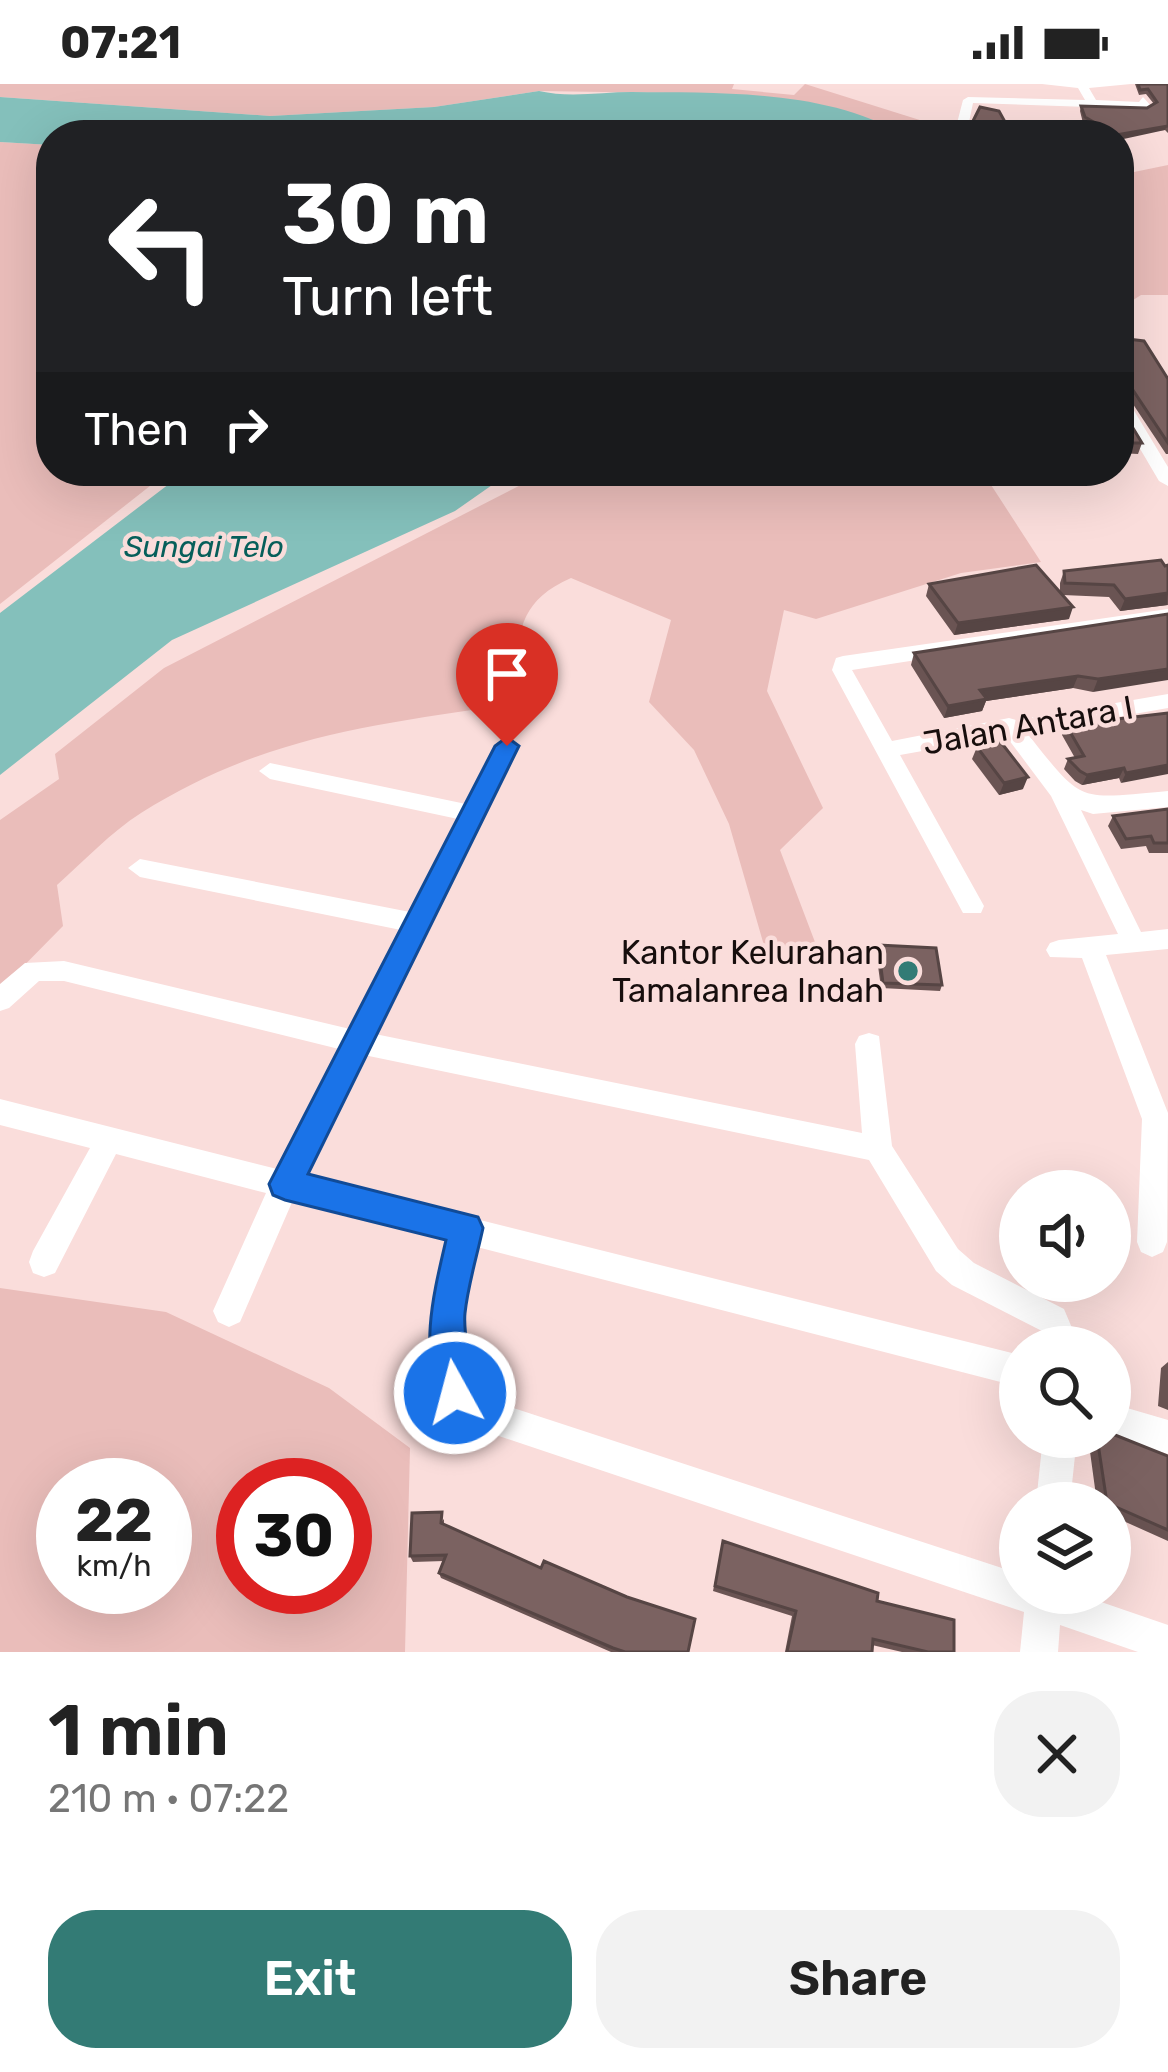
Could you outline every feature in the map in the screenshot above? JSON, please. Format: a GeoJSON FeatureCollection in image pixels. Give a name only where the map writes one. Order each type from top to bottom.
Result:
{"type":"FeatureCollection","features":[{"type":"Feature","properties":{"kind":"street"},"geometry":{"type":"LineString","coordinates":[[1047,84],[1126,84]]}},
{"type":"Feature","properties":{"kind":"street"},"geometry":{"type":"LineString","coordinates":[[1082,85],[1092,104]]}},
{"type":"Feature","properties":{"kind":"street"},"geometry":{"type":"LineString","coordinates":[[963,120],[966,102],[971,99],[1146,107]]}},
{"type":"Feature","properties":{"kind":"street"},"geometry":{"type":"LineString","coordinates":[[1134,424],[1168,481]]}},
{"type":"Feature","properties":{"kind":"street"},"geometry":{"type":"LineString","coordinates":[[972,906],[842,670],[845,661],[1168,614]]}},
{"type":"Feature","properties":{"kind":"street","name":"Jalan Antara I"},"geometry":{"type":"LineString","coordinates":[[888,749],[1168,701]]}},
{"type":"Feature","properties":{"kind":"street"},"geometry":{"type":"LineString","coordinates":[[1010,725],[1061,792],[1133,940]]}},
{"type":"Feature","properties":{"kind":"street"},"geometry":{"type":"LineString","coordinates":[[229,1311],[285,1184],[507,746]]}},
{"type":"Feature","properties":{"kind":"street"},"geometry":{"type":"LineString","coordinates":[[270,771],[470,813]]}},
{"type":"Feature","properties":{"kind":"street"},"geometry":{"type":"LineString","coordinates":[[1061,792],[1094,806],[1168,799]]}},
{"type":"Feature","properties":{"kind":"street"},"geometry":{"type":"LineString","coordinates":[[140,868],[414,923]]}},
{"type":"Feature","properties":{"kind":"street"},"geometry":{"type":"LineString","coordinates":[[1059,950],[1168,939]]}},
{"type":"Feature","properties":{"kind":"street"},"geometry":{"type":"LineString","coordinates":[[1090,946],[1156,1119],[1152,1243]]}},
{"type":"Feature","properties":{"kind":"street"},"geometry":{"type":"LineString","coordinates":[[0,1000],[34,970],[64,971],[358,1042],[878,1149]]}},
{"type":"Feature","properties":{"kind":"street"},"geometry":{"type":"LineString","coordinates":[[869,1044],[878,1149],[947,1260],[963,1274],[1053,1320],[1055,1326]]}},
{"type":"Feature","properties":{"kind":"street"},"geometry":{"type":"LineString","coordinates":[[0,1112],[999,1366]]}},
{"type":"Feature","properties":{"kind":"street"},"geometry":{"type":"LineString","coordinates":[[44,1262],[109,1140]]}},
{"type":"Feature","properties":{"kind":"street"},"geometry":{"type":"LineString","coordinates":[[466,1228],[447,1313],[449,1371],[466,1409],[999,1584]]}},
{"type":"Feature","properties":{"kind":"street"},"geometry":{"type":"LineString","coordinates":[[1131,1426],[1168,1437]]}},
{"type":"Feature","properties":{"kind":"street"},"geometry":{"type":"LineString","coordinates":[[1034,1614],[1039,1652]]}},
{"type":"Feature","properties":{"kind":"street"},"geometry":{"type":"LineString","coordinates":[[1085,1614],[1168,1644]]}},
{"type":"Feature","properties":{"kind":"shaded area"},"geometry":{"type":"Polygon","coordinates":[[[0,84],[734,84],[732,89],[794,95],[805,84],[920,120],[871,120],[783,100],[670,93],[539,91],[434,107],[270,116],[0,97],[0,84]]]}},
{"type":"Feature","properties":{"kind":"shaded area"},"geometry":{"type":"Polygon","coordinates":[[[0,142],[36,144],[36,486],[150,486],[0,604],[0,142]]]}},
{"type":"Feature","properties":{"kind":"shaded area"},"geometry":{"type":"Polygon","coordinates":[[[1168,165],[1168,295],[1134,299],[1134,172],[1168,165]]]}},
{"type":"Feature","properties":{"kind":"shaded area"},"geometry":{"type":"Polygon","coordinates":[[[519,486],[992,486],[1041,562],[961,573],[816,619],[784,610],[767,691],[823,808],[780,850],[818,950],[765,949],[729,824],[694,750],[649,702],[671,620],[571,578],[537,600],[522,628],[518,703],[324,737],[278,749],[188,786],[130,821],[57,885],[63,926],[0,990],[0,820],[59,779],[55,754],[164,668],[519,486]]]}},
{"type":"Feature","properties":{"kind":"shaded area"},"geometry":{"type":"Polygon","coordinates":[[[0,1288],[166,1312],[329,1388],[410,1448],[405,1652],[0,1652],[0,1288]]]}},
{"type":"Feature","properties":{"kind":"water"},"geometry":{"type":"Polygon","coordinates":[[[539,91],[736,94],[807,101],[874,120],[36,120],[36,144],[0,142],[0,97],[270,116],[434,107],[539,91]]]}},
{"type":"Feature","properties":{"kind":"water","name":"Sungai Telo"},"geometry":{"type":"Polygon","coordinates":[[[166,486],[491,486],[455,511],[172,640],[0,775],[0,613],[166,486]]]}},
{"type":"Feature","properties":{"kind":"building"},"geometry":{"type":"Polygon","coordinates":[[[1138,84],[1168,84],[1168,126],[1134,132],[1134,120],[1085,117],[1081,106],[1147,108],[1157,102],[1148,89],[1140,90],[1138,84]]]}},
{"type":"Feature","properties":{"kind":"building"},"geometry":{"type":"Polygon","coordinates":[[[980,107],[999,111],[1004,120],[974,120],[980,107]]]}},
{"type":"Feature","properties":{"kind":"building"},"geometry":{"type":"Polygon","coordinates":[[[1134,340],[1144,341],[1168,379],[1168,443],[1134,392],[1134,340]]]}},
{"type":"Feature","properties":{"kind":"building"},"geometry":{"type":"Polygon","coordinates":[[[1161,560],[1168,565],[1168,593],[1125,599],[1114,585],[1065,583],[1064,571],[1161,560]]]}},
{"type":"Feature","properties":{"kind":"building"},"geometry":{"type":"Polygon","coordinates":[[[1036,565],[1073,607],[958,623],[929,584],[1036,565]]]}},
{"type":"Feature","properties":{"kind":"building"},"geometry":{"type":"Polygon","coordinates":[[[1168,614],[1168,669],[980,690],[987,699],[948,706],[914,653],[1168,614]]]}},
{"type":"Feature","properties":{"kind":"building"},"geometry":{"type":"Polygon","coordinates":[[[1168,713],[1168,765],[1087,775],[1068,759],[1084,756],[1066,725],[1168,713]]]}},
{"type":"Feature","properties":{"kind":"building"},"geometry":{"type":"Polygon","coordinates":[[[1000,741],[1028,777],[1004,783],[977,747],[1000,741]]]}},
{"type":"Feature","properties":{"kind":"building"},"geometry":{"type":"Polygon","coordinates":[[[1168,809],[1168,843],[1154,843],[1151,836],[1126,839],[1113,816],[1168,809]]]}},
{"type":"Feature","properties":{"kind":"building","name":"Kantor Kelurahan Tamalanrea Indah"},"geometry":{"type":"Polygon","coordinates":[[[878,945],[936,948],[942,985],[883,983],[878,945]]]}},
{"type":"Feature","properties":{"kind":"building"},"geometry":{"type":"Polygon","coordinates":[[[1131,1441],[1168,1456],[1168,1530],[1131,1514],[1131,1482],[1104,1482],[1100,1458],[1131,1458],[1131,1441]]]}},
{"type":"Feature","properties":{"kind":"building"},"geometry":{"type":"Polygon","coordinates":[[[442,1512],[441,1523],[541,1568],[544,1561],[627,1597],[695,1619],[688,1652],[625,1652],[439,1573],[446,1555],[410,1556],[412,1513],[442,1512]]]}},
{"type":"Feature","properties":{"kind":"building"},"geometry":{"type":"Polygon","coordinates":[[[723,1541],[878,1593],[877,1601],[954,1620],[954,1652],[928,1652],[873,1639],[872,1652],[787,1652],[796,1611],[715,1586],[723,1541]]]}},
{"type":"Feature","properties":{"kind":"place","name":"Kantor Kelurahan Tamalanrea Indah"},"geometry":{"type":"Point","coordinates":[908,971]}},
{"type":"Feature","properties":{"kind":"route"},"geometry":{"type":"LineString","coordinates":[[455,1393],[449,1371],[447,1313],[466,1228],[285,1184],[507,746]]}}]}
